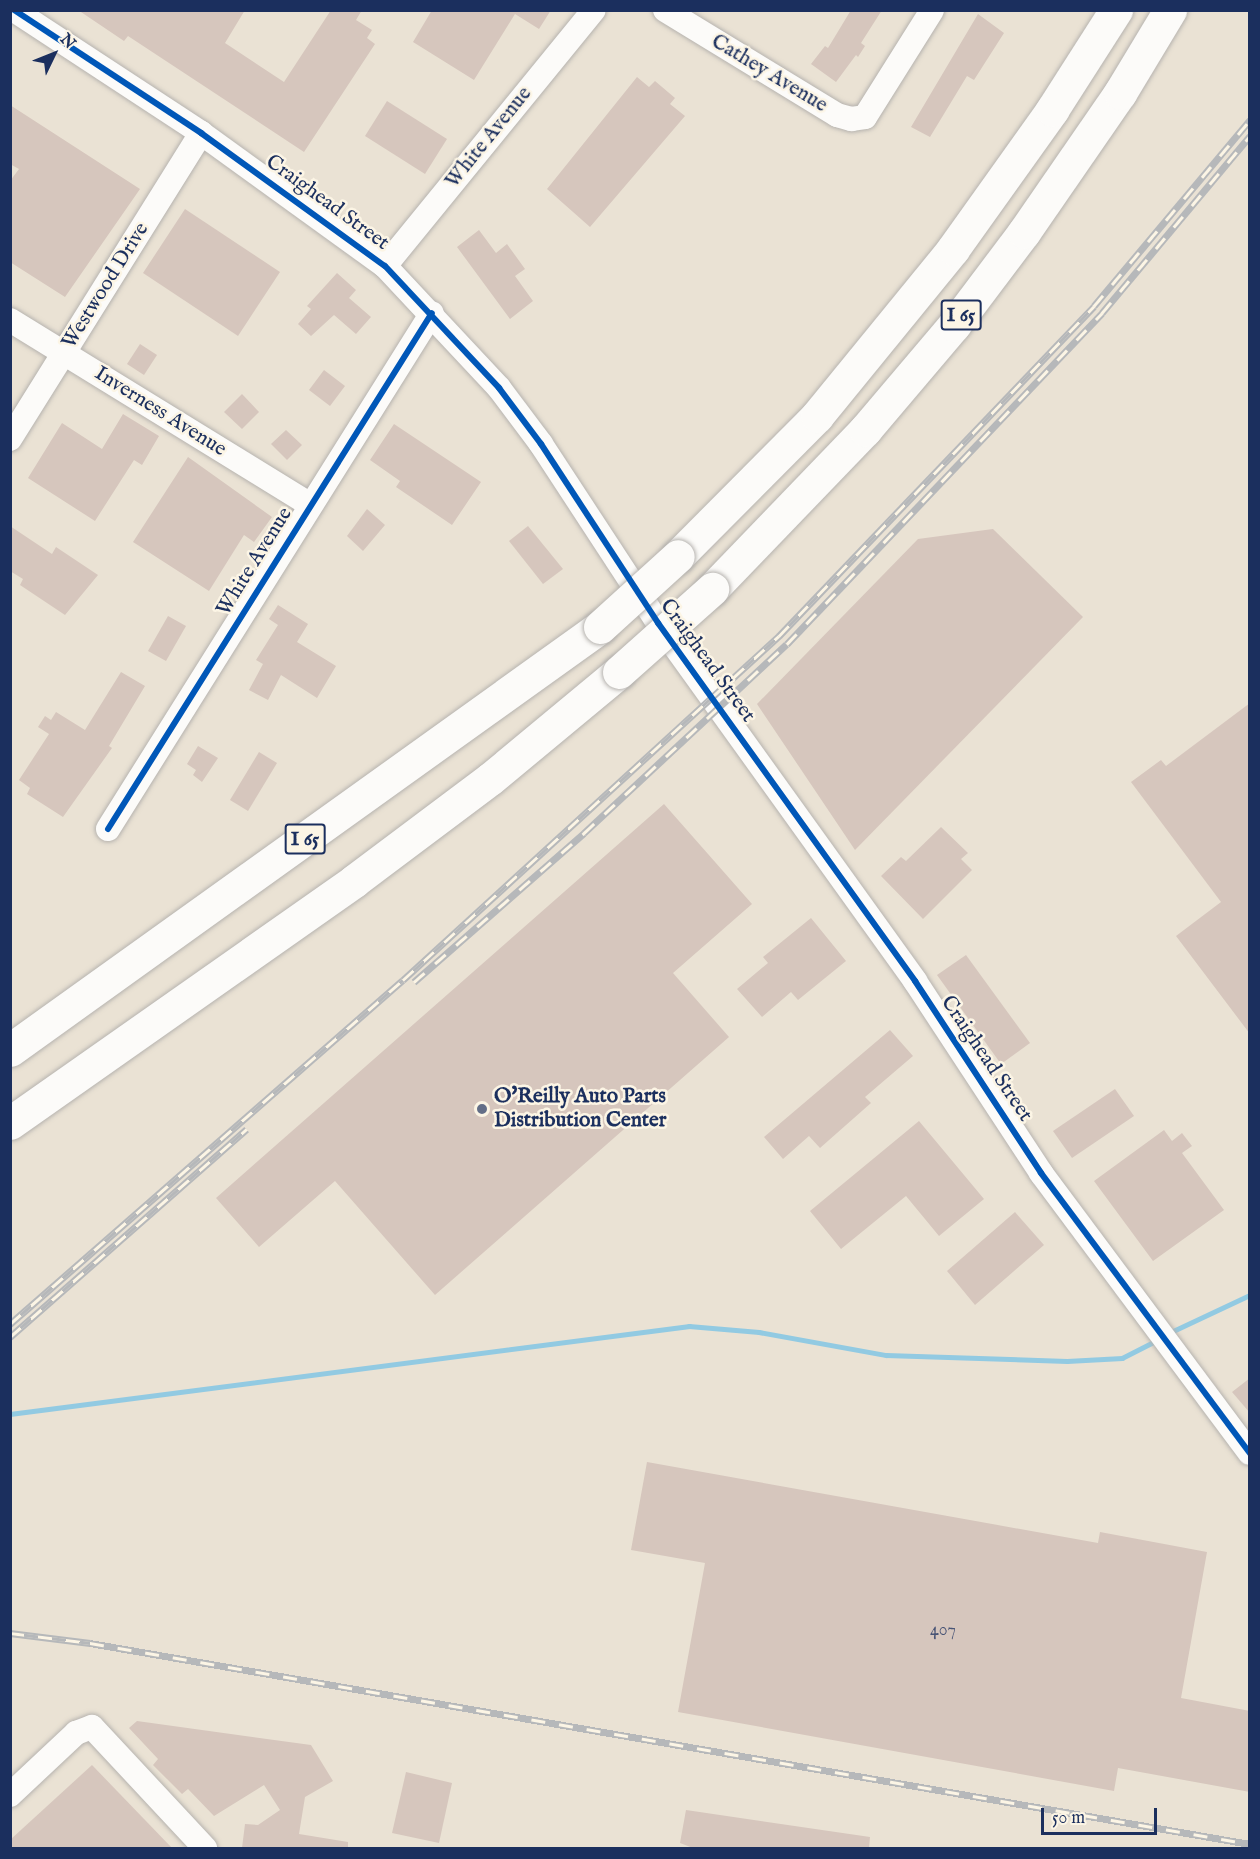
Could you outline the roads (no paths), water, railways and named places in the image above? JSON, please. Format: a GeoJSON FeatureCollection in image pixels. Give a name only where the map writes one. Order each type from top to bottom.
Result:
{"type":"FeatureCollection","features":[{"type":"Feature","properties":{"kind":"highway","name":"I 65"},"geometry":{"type":"LineString","coordinates":[[10,1050],[600,627],[678,555],[817,416],[953,249],[1027,148],[1116,10]]}},
{"type":"Feature","properties":{"kind":"highway","name":"I 65"},"geometry":{"type":"LineString","coordinates":[[10,1123],[354,881],[490,779],[619,672],[712,589],[865,430],[954,325],[1024,232],[1120,93],[1170,10]]}},
{"type":"Feature","properties":{"kind":"street","name":"Craighead Street"},"geometry":{"type":"LineString","coordinates":[[14,10],[201,133],[385,266],[432,313],[499,388],[541,444],[658,623],[901,962],[1041,1173],[1134,1302],[1250,1453]]}},
{"type":"Feature","properties":{"kind":"street","name":"White Avenue"},"geometry":{"type":"LineString","coordinates":[[385,266],[594,10]]}},
{"type":"Feature","properties":{"kind":"street","name":"Cathey Avenue"},"geometry":{"type":"LineString","coordinates":[[665,10],[837,115],[850,119],[865,117],[932,10]]}},
{"type":"Feature","properties":{"kind":"street","name":"Westwood Drive"},"geometry":{"type":"LineString","coordinates":[[10,440],[201,133]]}},
{"type":"Feature","properties":{"kind":"street","name":"White Avenue"},"geometry":{"type":"LineString","coordinates":[[108,830],[309,504],[432,313]]}},
{"type":"Feature","properties":{"kind":"street","name":"Inverness Avenue"},"geometry":{"type":"LineString","coordinates":[[10,320],[309,504]]}},
{"type":"Feature","properties":{"kind":"street"},"geometry":{"type":"LineString","coordinates":[[10,1795],[76,1733],[92,1727],[205,1848]]}},
{"type":"Feature","properties":{"kind":"waterway"},"geometry":{"type":"LineString","coordinates":[[1171,1332],[1250,1295]]}},
{"type":"Feature","properties":{"kind":"waterway"},"geometry":{"type":"LineString","coordinates":[[10,1414],[689,1326],[759,1332],[886,1355],[1067,1361],[1122,1358],[1155,1341]]}},
{"type":"Feature","properties":{"kind":"railway"},"geometry":{"type":"LineString","coordinates":[[10,1324],[403,980],[779,636],[1094,306],[1250,120]]}},
{"type":"Feature","properties":{"kind":"railway"},"geometry":{"type":"LineString","coordinates":[[414,982],[584,833],[787,644],[1102,313],[1250,136]]}},
{"type":"Feature","properties":{"kind":"railway"},"geometry":{"type":"LineString","coordinates":[[10,1337],[247,1129]]}},
{"type":"Feature","properties":{"kind":"railway"},"geometry":{"type":"LineString","coordinates":[[10,1633],[90,1643],[1250,1844]]}},
{"type":"Feature","properties":{"kind":"place","name":"O'Reilly Auto Parts Distribution Center"},"geometry":{"type":"Point","coordinates":[482,1109]}}]}
